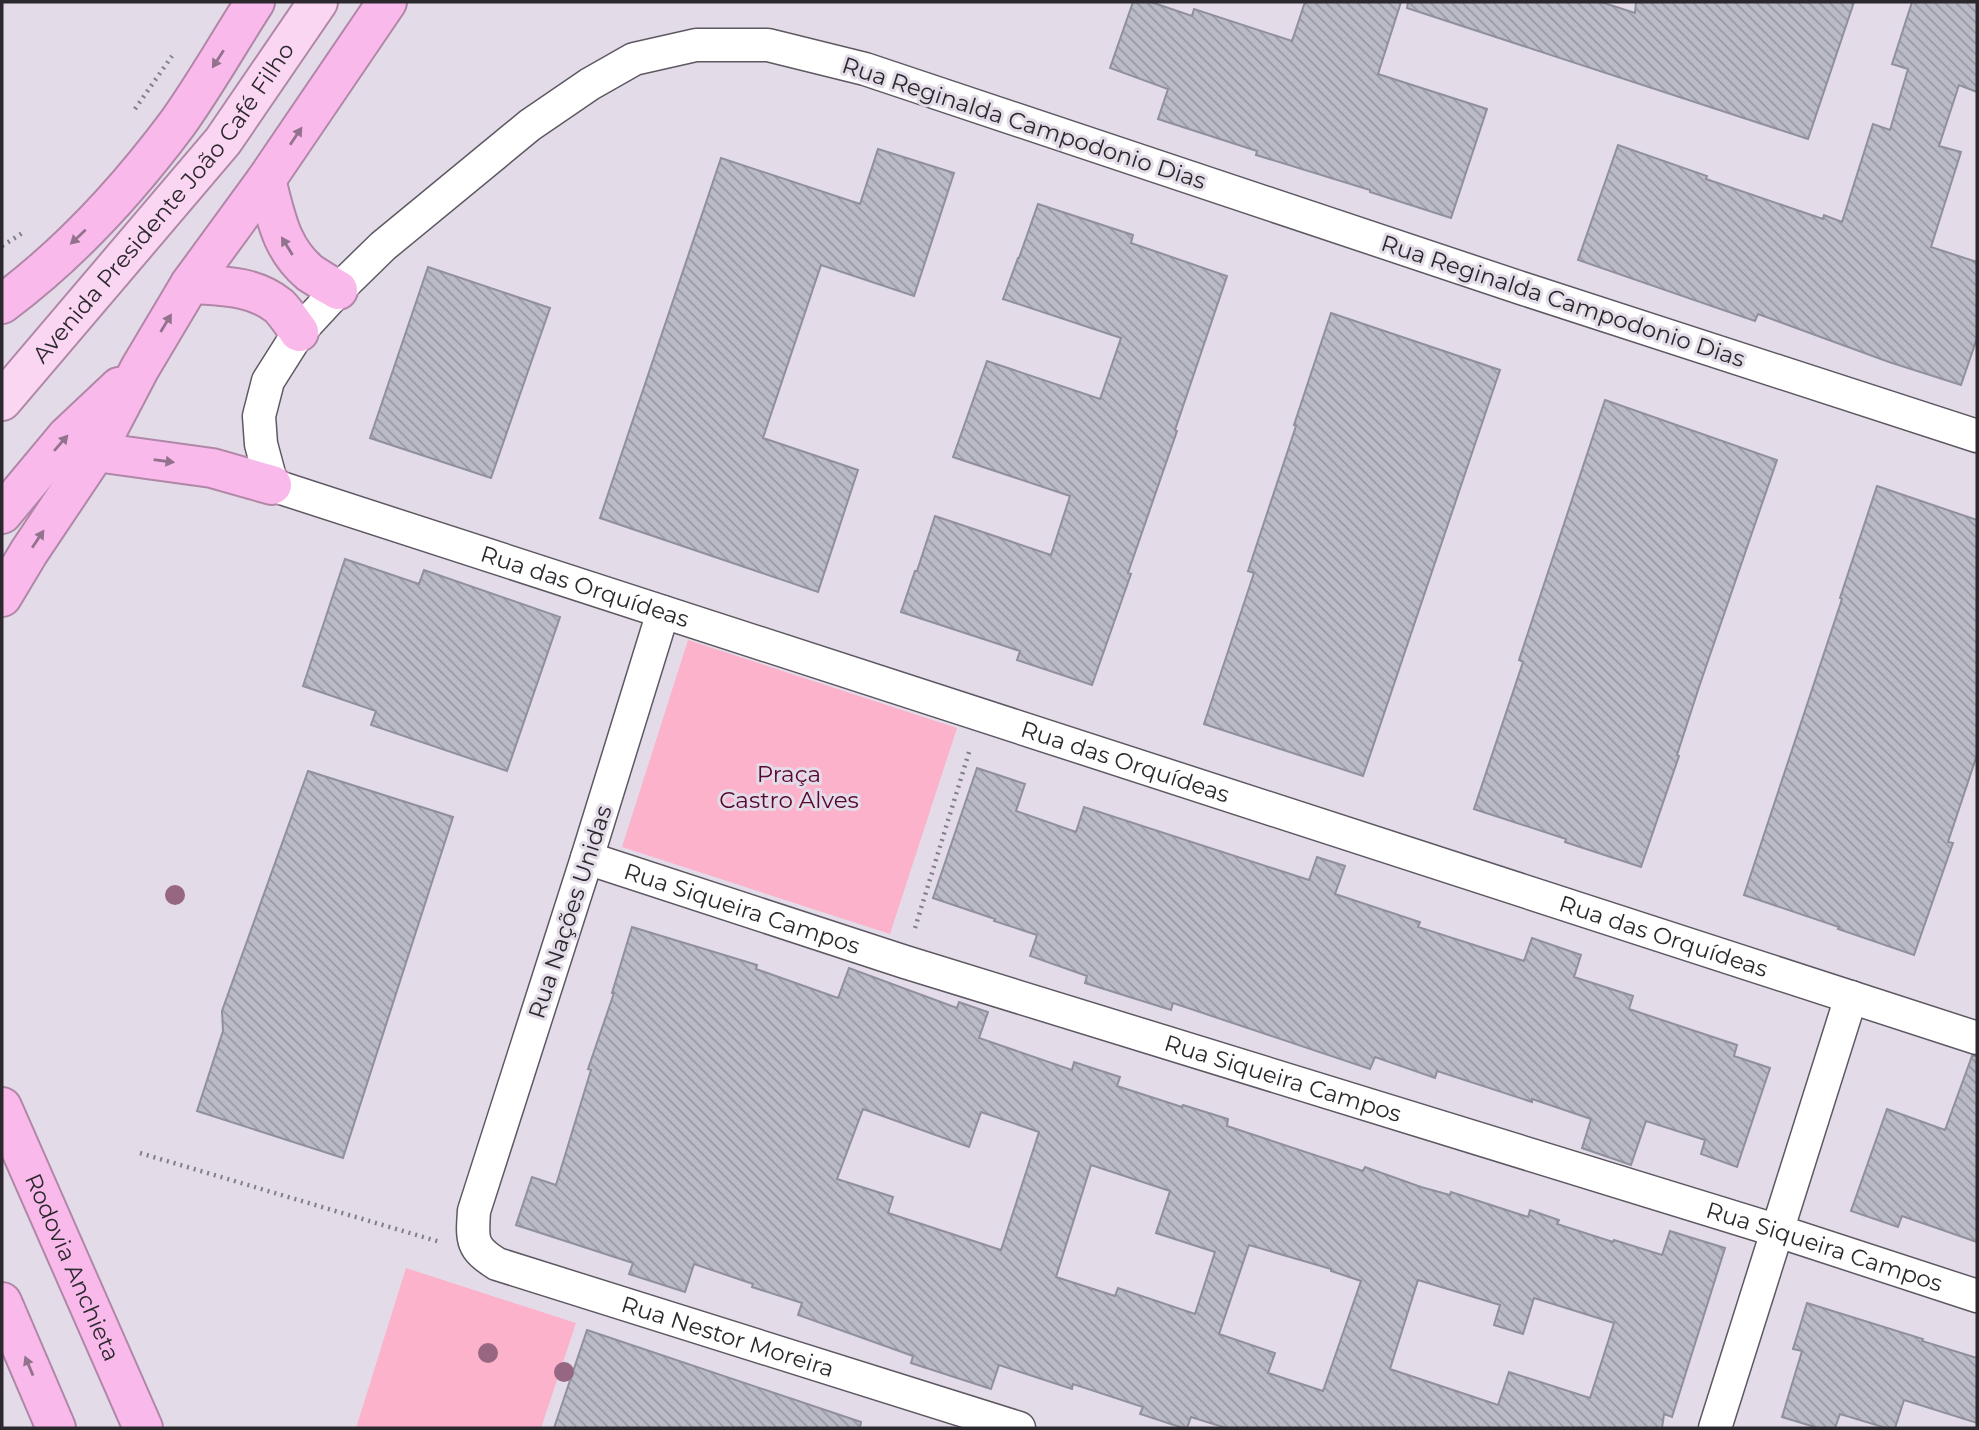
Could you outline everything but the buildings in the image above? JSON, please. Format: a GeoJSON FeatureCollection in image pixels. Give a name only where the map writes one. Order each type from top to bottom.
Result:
{"type":"FeatureCollection","features":[{"type":"Feature","properties":{"kind":"highway"},"geometry":{"type":"LineString","coordinates":[[9,294],[107,210],[177,123],[255,2]]}},
{"type":"Feature","properties":{"kind":"highway"},"geometry":{"type":"LineString","coordinates":[[2,597],[96,452],[139,368],[190,284],[266,180],[387,2]]}},
{"type":"Feature","properties":{"kind":"highway"},"geometry":{"type":"LineString","coordinates":[[266,180],[281,236],[292,254],[310,273],[338,290]]}},
{"type":"Feature","properties":{"kind":"highway"},"geometry":{"type":"LineString","coordinates":[[190,284],[237,287],[259,294],[279,307],[299,332]]}},
{"type":"Feature","properties":{"kind":"highway"},"geometry":{"type":"LineString","coordinates":[[2,514],[67,436],[139,368]]}},
{"type":"Feature","properties":{"kind":"highway"},"geometry":{"type":"LineString","coordinates":[[96,452],[212,468],[272,485]]}},
{"type":"Feature","properties":{"kind":"highway","name":"Rodovia Anchieta"},"geometry":{"type":"LineString","coordinates":[[2,1107],[143,1428]]}},
{"type":"Feature","properties":{"kind":"highway"},"geometry":{"type":"LineString","coordinates":[[2,1302],[56,1428]]}},
{"type":"Feature","properties":{"kind":"main road","name":"Avenida Presidente João Café Filho"},"geometry":{"type":"LineString","coordinates":[[2,401],[223,142],[318,2]]}},
{"type":"Feature","properties":{"kind":"street","name":"Rua Reginalda Campodonio Dias"},"geometry":{"type":"LineString","coordinates":[[272,485],[261,444],[259,416],[268,381],[299,332],[338,290],[383,246],[530,125],[634,59],[696,45],[768,45],[865,69],[1524,289],[1977,436]]}},
{"type":"Feature","properties":{"kind":"street","name":"Rua das Orquídeas"},"geometry":{"type":"LineString","coordinates":[[272,485],[1977,1038]]}},
{"type":"Feature","properties":{"kind":"street","name":"Rua Nações Unidas"},"geometry":{"type":"LineString","coordinates":[[481,1254],[472,1236],[474,1211],[663,612]]}},
{"type":"Feature","properties":{"kind":"street","name":"Rua Siqueira Campos"},"geometry":{"type":"LineString","coordinates":[[587,858],[905,962],[1778,1231],[1977,1296]]}},
{"type":"Feature","properties":{"kind":"street"},"geometry":{"type":"LineString","coordinates":[[1715,1428],[1851,997]]}},
{"type":"Feature","properties":{"kind":"street","name":"Rua Nestor Moreira"},"geometry":{"type":"LineString","coordinates":[[481,1254],[497,1265],[1018,1428]]}},
{"type":"Feature","properties":{"kind":"path"},"geometry":{"type":"LineString","coordinates":[[134,111],[178,46]]}},
{"type":"Feature","properties":{"kind":"path"},"geometry":{"type":"LineString","coordinates":[[2,246],[34,225]]}},
{"type":"Feature","properties":{"kind":"path"},"geometry":{"type":"LineString","coordinates":[[905,962],[980,715]]}},
{"type":"Feature","properties":{"kind":"path"},"geometry":{"type":"LineString","coordinates":[[140,1153],[481,1254]]}},
{"type":"Feature","properties":{"kind":"green space","name":"Praça Castro Alves"},"geometry":{"type":"Polygon","coordinates":[[[688,640],[957,728],[890,934],[622,847],[688,640]]]}},
{"type":"Feature","properties":{"kind":"green space"},"geometry":{"type":"Polygon","coordinates":[[[406,1268],[576,1323],[541,1428],[356,1428],[406,1268]]]}}]}
